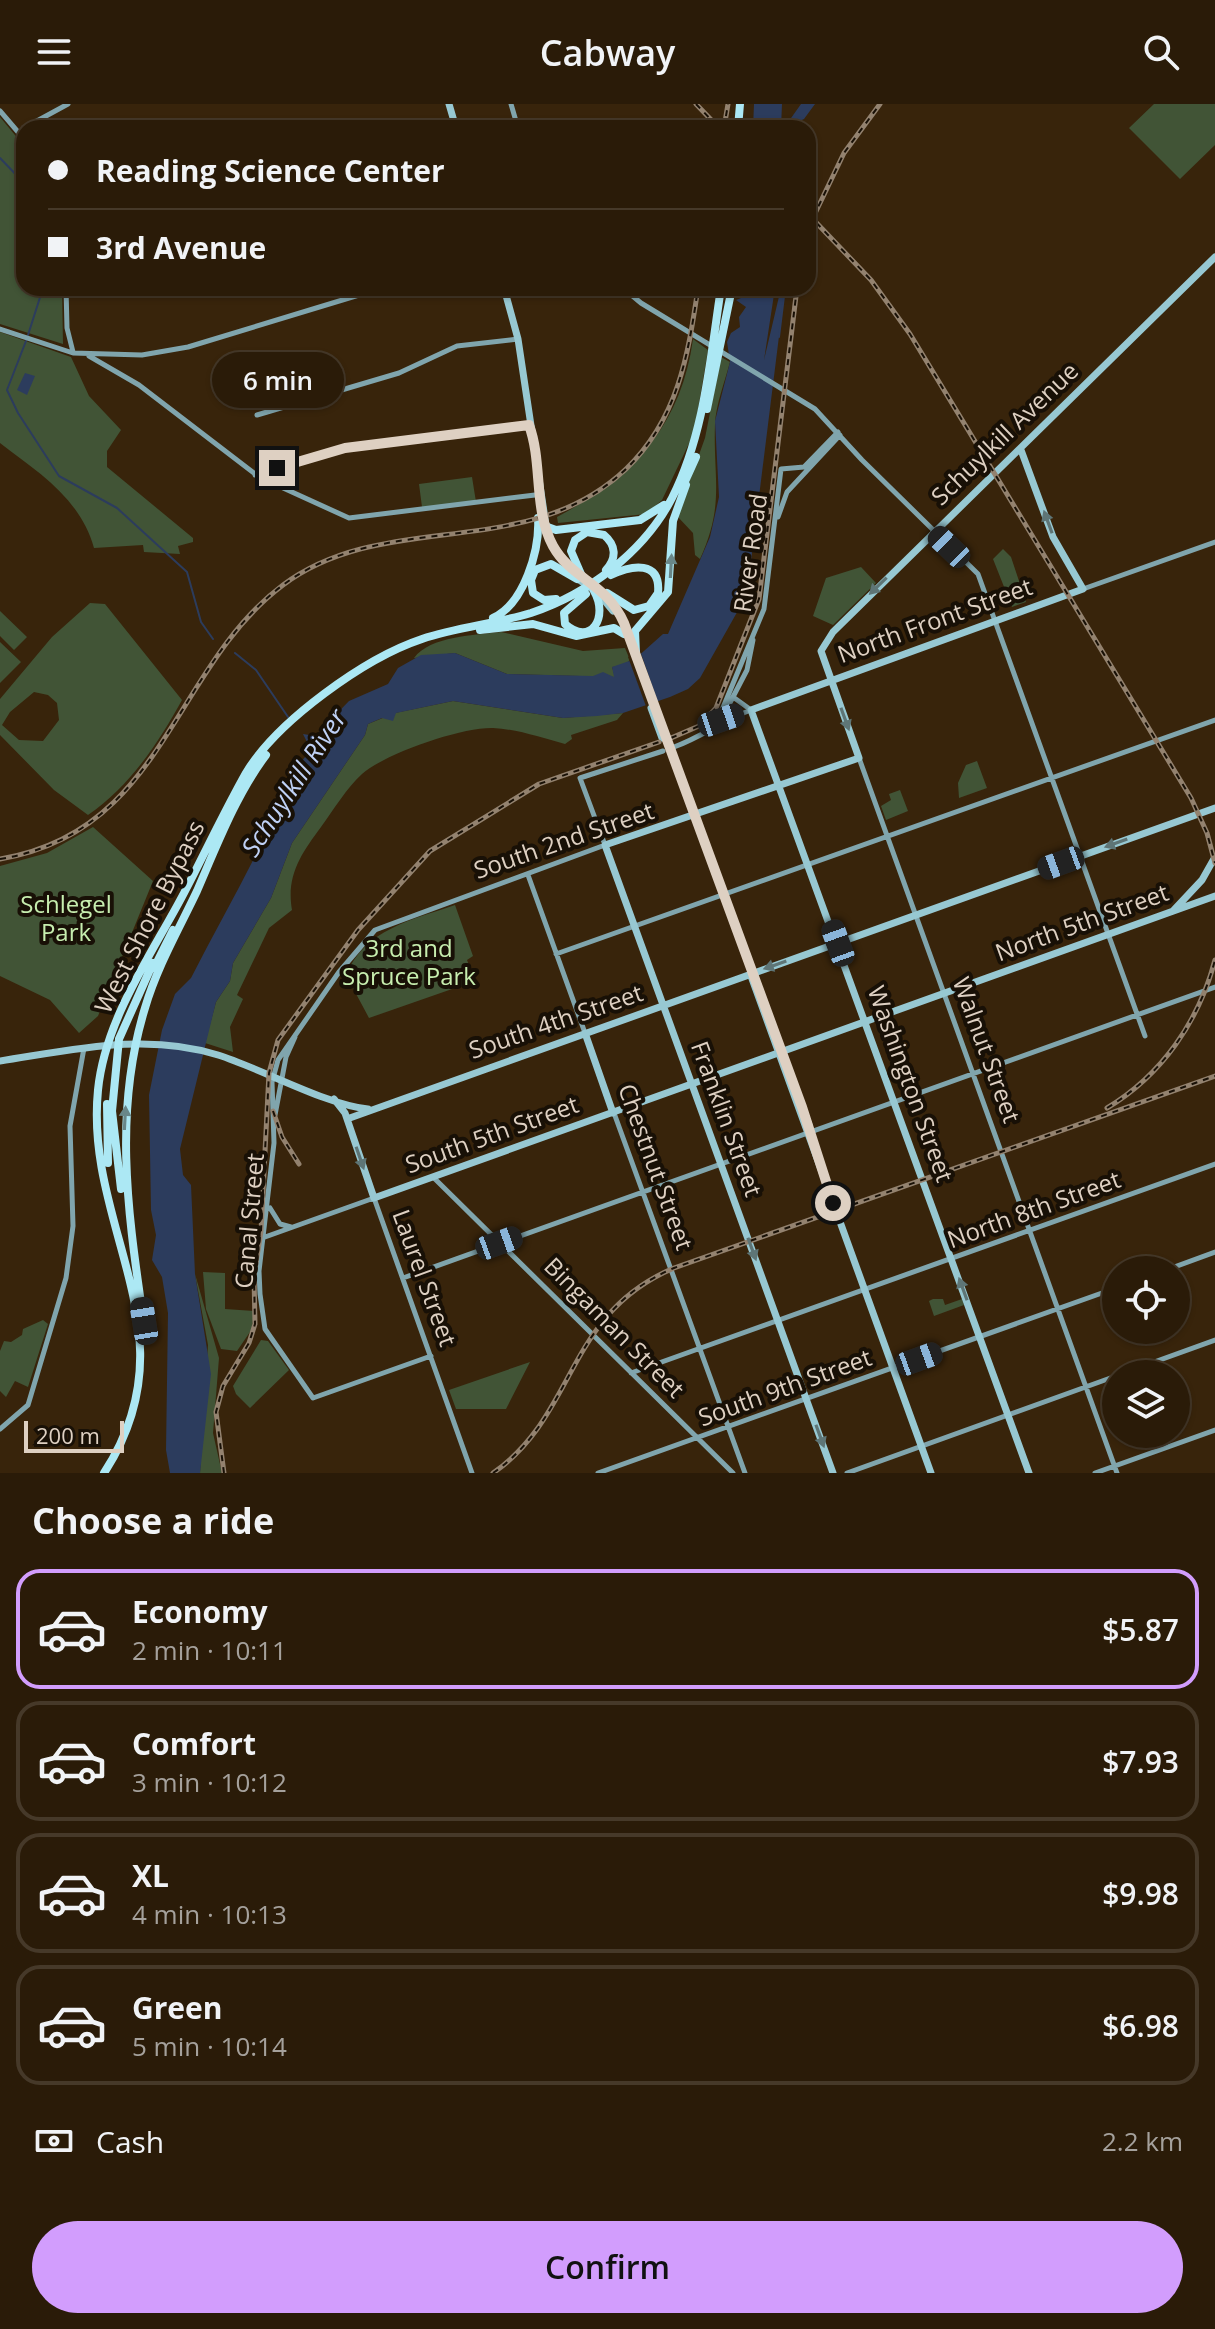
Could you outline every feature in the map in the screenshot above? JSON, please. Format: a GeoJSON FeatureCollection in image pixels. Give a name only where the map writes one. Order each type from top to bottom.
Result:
{"type":"FeatureCollection","features":[{"type":"Feature","properties":{"kind":"highway","name":"West Shore Bypass"},"geometry":{"type":"LineString","coordinates":[[597,593],[654,526],[676,488],[697,436],[720,296]]}},
{"type":"Feature","properties":{"kind":"highway","name":"West Shore Bypass"},"geometry":{"type":"LineString","coordinates":[[420,642],[543,613],[597,593],[611,575],[652,536],[688,477],[701,439],[730,296]]}},
{"type":"Feature","properties":{"kind":"highway"},"geometry":{"type":"LineString","coordinates":[[629,635],[668,592],[673,521],[688,477]]}},
{"type":"Feature","properties":{"kind":"highway"},"geometry":{"type":"LineString","coordinates":[[545,526],[556,530],[640,520],[656,513],[676,488]]}},
{"type":"Feature","properties":{"kind":"highway"},"geometry":{"type":"LineString","coordinates":[[441,633],[494,618],[511,606],[535,550],[539,512]]}},
{"type":"Feature","properties":{"kind":"highway"},"geometry":{"type":"LineString","coordinates":[[579,576],[571,558],[574,542],[586,533],[604,535],[612,545],[613,558],[597,593],[601,615],[595,626],[581,631],[571,629],[565,623],[564,611],[597,593]]}},
{"type":"Feature","properties":{"kind":"highway"},"geometry":{"type":"LineString","coordinates":[[576,593],[544,600],[533,593],[531,580],[535,570],[547,564],[579,576]]}},
{"type":"Feature","properties":{"kind":"highway"},"geometry":{"type":"LineString","coordinates":[[597,593],[634,610],[649,606],[658,593],[655,576],[644,566],[629,567],[611,575]]}},
{"type":"Feature","properties":{"kind":"highway","name":"West Shore Bypass"},"geometry":{"type":"LineString","coordinates":[[106,1473],[130,1420],[141,1372],[140,1328],[98,1138],[98,1092],[105,1053],[210,844],[256,760],[284,728],[321,701],[420,642],[441,633],[530,613],[576,593],[597,593]]}},
{"type":"Feature","properties":{"kind":"highway"},"geometry":{"type":"LineString","coordinates":[[476,630],[526,623],[576,636],[614,628],[629,635],[636,653]]}},
{"type":"Feature","properties":{"kind":"highway","name":"West Shore Bypass"},"geometry":{"type":"LineString","coordinates":[[106,1473],[131,1432],[143,1387],[144,1321],[124,1165],[126,1087],[133,1054],[153,986],[212,857],[264,758],[321,701]]}},
{"type":"Feature","properties":{"kind":"highway"},"geometry":{"type":"LineString","coordinates":[[123,1250],[106,1132],[109,1088],[119,1045],[148,973],[210,844]]}},
{"type":"Feature","properties":{"kind":"highway"},"geometry":{"type":"LineString","coordinates":[[134,1251],[112,1126],[119,1045],[156,964],[212,857]]}},
{"type":"Feature","properties":{"kind":"main road","name":"Schuylkill Avenue"},"geometry":{"type":"LineString","coordinates":[[825,642],[847,616],[1021,450],[1215,257]]}},
{"type":"Feature","properties":{"kind":"main road"},"geometry":{"type":"LineString","coordinates":[[506,296],[518,339],[539,512],[558,553],[597,593]]}},
{"type":"Feature","properties":{"kind":"main road"},"geometry":{"type":"LineString","coordinates":[[529,425],[535,495],[551,551],[597,593],[629,635],[683,787]]}},
{"type":"Feature","properties":{"kind":"main road"},"geometry":{"type":"LineString","coordinates":[[1021,450],[1053,537],[1083,589]]}},
{"type":"Feature","properties":{"kind":"main road","name":"North Front Street"},"geometry":{"type":"LineString","coordinates":[[751,710],[1083,589]]}},
{"type":"Feature","properties":{"kind":"main road","name":"Walnut Street"},"geometry":{"type":"LineString","coordinates":[[825,642],[821,651],[859,758]]}},
{"type":"Feature","properties":{"kind":"main road"},"geometry":{"type":"LineString","coordinates":[[636,653],[689,805],[809,1125],[808,1133],[931,1473]]}},
{"type":"Feature","properties":{"kind":"main road","name":"Washington Street"},"geometry":{"type":"LineString","coordinates":[[751,710],[782,785],[1029,1473]]}},
{"type":"Feature","properties":{"kind":"main road","name":"South 2nd Street"},"geometry":{"type":"LineString","coordinates":[[605,845],[677,823],[859,758]]}},
{"type":"Feature","properties":{"kind":"main road"},"geometry":{"type":"LineString","coordinates":[[773,765],[775,782],[768,789],[782,793],[788,803]]}},
{"type":"Feature","properties":{"kind":"main road"},"geometry":{"type":"LineString","coordinates":[[689,805],[711,811]]}},
{"type":"Feature","properties":{"kind":"main road"},"geometry":{"type":"LineString","coordinates":[[677,823],[689,805]]}},
{"type":"Feature","properties":{"kind":"main road","name":"South 4th Street"},"geometry":{"type":"LineString","coordinates":[[347,1119],[1215,808]]}},
{"type":"Feature","properties":{"kind":"main road","name":"Franklin Street"},"geometry":{"type":"LineString","coordinates":[[605,845],[833,1473]]}},
{"type":"Feature","properties":{"kind":"main road"},"geometry":{"type":"LineString","coordinates":[[1171,912],[1213,861]]}},
{"type":"Feature","properties":{"kind":"main road","name":"North 5th Street"},"geometry":{"type":"LineString","coordinates":[[780,1053],[1214,897]]}},
{"type":"Feature","properties":{"kind":"main road","name":"Chestnut Street"},"geometry":{"type":"LineString","coordinates":[[585,1033],[613,1113]]}},
{"type":"Feature","properties":{"kind":"main road"},"geometry":{"type":"LineString","coordinates":[[0,1061],[119,1045],[138,1038],[218,1055],[360,1108],[374,1108]]}},
{"type":"Feature","properties":{"kind":"main road","name":"South 5th Street"},"geometry":{"type":"LineString","coordinates":[[374,1198],[780,1053]]}},
{"type":"Feature","properties":{"kind":"main road","name":"Laurel Street"},"geometry":{"type":"LineString","coordinates":[[333,1098],[347,1119],[374,1198]]}},
{"type":"Feature","properties":{"kind":"street"},"geometry":{"type":"LineString","coordinates":[[39,120],[68,104]]}},
{"type":"Feature","properties":{"kind":"street"},"geometry":{"type":"LineString","coordinates":[[0,111],[16,124]]}},
{"type":"Feature","properties":{"kind":"street"},"geometry":{"type":"LineString","coordinates":[[66,296],[67,328],[73,353]]}},
{"type":"Feature","properties":{"kind":"street"},"geometry":{"type":"LineString","coordinates":[[0,329],[89,356],[142,355],[188,347],[356,296]]}},
{"type":"Feature","properties":{"kind":"street"},"geometry":{"type":"LineString","coordinates":[[635,296],[807,403],[978,574],[1145,1036]]}},
{"type":"Feature","properties":{"kind":"street"},"geometry":{"type":"LineString","coordinates":[[257,415],[399,373],[457,346],[518,339]]}},
{"type":"Feature","properties":{"kind":"street"},"geometry":{"type":"LineString","coordinates":[[89,356],[139,385],[255,475],[288,494],[353,518],[535,495]]}},
{"type":"Feature","properties":{"kind":"street"},"geometry":{"type":"LineString","coordinates":[[255,475],[345,448],[529,425]]}},
{"type":"Feature","properties":{"kind":"street"},"geometry":{"type":"LineString","coordinates":[[831,442],[832,426]]}},
{"type":"Feature","properties":{"kind":"street"},"geometry":{"type":"LineString","coordinates":[[776,522],[787,492],[831,442],[841,436]]}},
{"type":"Feature","properties":{"kind":"street"},"geometry":{"type":"LineString","coordinates":[[831,442],[841,436]]}},
{"type":"Feature","properties":{"kind":"street","name":"River Road"},"geometry":{"type":"LineString","coordinates":[[730,698],[739,686],[766,602],[781,469],[804,467],[831,442]]}},
{"type":"Feature","properties":{"kind":"street","name":"North Front Street"},"geometry":{"type":"LineString","coordinates":[[1083,589],[1215,542]]}},
{"type":"Feature","properties":{"kind":"street","name":"River Road"},"geometry":{"type":"LineString","coordinates":[[719,721],[753,640]]}},
{"type":"Feature","properties":{"kind":"street"},"geometry":{"type":"LineString","coordinates":[[739,686],[742,702]]}},
{"type":"Feature","properties":{"kind":"street"},"geometry":{"type":"LineString","coordinates":[[730,698],[742,702],[751,710]]}},
{"type":"Feature","properties":{"kind":"street"},"geometry":{"type":"LineString","coordinates":[[730,698],[751,710]]}},
{"type":"Feature","properties":{"kind":"street","name":"North Front Street"},"geometry":{"type":"LineString","coordinates":[[674,747],[702,735],[719,721],[751,710]]}},
{"type":"Feature","properties":{"kind":"street"},"geometry":{"type":"LineString","coordinates":[[556,954],[1215,720]]}},
{"type":"Feature","properties":{"kind":"street","name":"Franklin Street"},"geometry":{"type":"LineString","coordinates":[[605,845],[580,778],[663,751]]}},
{"type":"Feature","properties":{"kind":"street","name":"Walnut Street"},"geometry":{"type":"LineString","coordinates":[[859,758],[1116,1470]]}},
{"type":"Feature","properties":{"kind":"street","name":"South 2nd Street"},"geometry":{"type":"LineString","coordinates":[[339,972],[375,930],[605,845]]}},
{"type":"Feature","properties":{"kind":"street","name":"Chestnut Street"},"geometry":{"type":"LineString","coordinates":[[528,875],[585,1033]]}},
{"type":"Feature","properties":{"kind":"street","name":"Canal Street"},"geometry":{"type":"LineString","coordinates":[[339,972],[298,1031],[286,1057],[275,1116],[269,1205],[259,1271],[265,1329],[313,1398],[431,1356]]}},
{"type":"Feature","properties":{"kind":"street"},"geometry":{"type":"LineString","coordinates":[[403,1278],[1215,987]]}},
{"type":"Feature","properties":{"kind":"street"},"geometry":{"type":"LineString","coordinates":[[0,1429],[23,1412],[29,1402],[67,1270],[73,1226],[70,1126],[84,1048]]}},
{"type":"Feature","properties":{"kind":"street","name":"Chestnut Street"},"geometry":{"type":"LineString","coordinates":[[613,1113],[745,1473]]}},
{"type":"Feature","properties":{"kind":"street","name":"North 8th Street"},"geometry":{"type":"LineString","coordinates":[[631,1373],[1215,1164]]}},
{"type":"Feature","properties":{"kind":"street","name":"Bingaman Street"},"geometry":{"type":"LineString","coordinates":[[433,1177],[733,1473]]}},
{"type":"Feature","properties":{"kind":"street","name":"South 5th Street"},"geometry":{"type":"LineString","coordinates":[[265,1237],[374,1198]]}},
{"type":"Feature","properties":{"kind":"street","name":"Laurel Street"},"geometry":{"type":"LineString","coordinates":[[374,1198],[472,1473]]}},
{"type":"Feature","properties":{"kind":"street"},"geometry":{"type":"LineString","coordinates":[[269,1205],[276,1220],[292,1227]]}},
{"type":"Feature","properties":{"kind":"street"},"geometry":{"type":"LineString","coordinates":[[1190,1261],[1215,1252]]}},
{"type":"Feature","properties":{"kind":"street","name":"South 9th Street"},"geometry":{"type":"LineString","coordinates":[[598,1473],[1102,1293]]}},
{"type":"Feature","properties":{"kind":"street"},"geometry":{"type":"LineString","coordinates":[[1160,1360],[1215,1340]]}},
{"type":"Feature","properties":{"kind":"street"},"geometry":{"type":"LineString","coordinates":[[847,1473],[1102,1381]]}},
{"type":"Feature","properties":{"kind":"street"},"geometry":{"type":"LineString","coordinates":[[1095,1473],[1116,1470],[1215,1430]]}},
{"type":"Feature","properties":{"kind":"green space"},"geometry":{"type":"Polygon","coordinates":[[[1154,104],[1215,104],[1215,145],[1180,179],[1129,128],[1154,104]]]}},
{"type":"Feature","properties":{"kind":"green space"},"geometry":{"type":"Polygon","coordinates":[[[0,117],[16,136],[16,296],[62,296],[63,344],[0,324],[0,117]]]}},
{"type":"Feature","properties":{"kind":"green space"},"geometry":{"type":"Polygon","coordinates":[[[0,332],[71,357],[89,396],[121,430],[107,451],[107,467],[193,538],[193,542],[178,546],[180,554],[144,552],[143,545],[94,548],[88,530],[68,501],[43,476],[0,443],[0,332]]]}},
{"type":"Feature","properties":{"kind":"green space"},"geometry":{"type":"Polygon","coordinates":[[[693,339],[708,350],[694,433],[662,500],[646,514],[558,523],[557,517],[608,485],[649,446],[677,398],[693,339]]]}},
{"type":"Feature","properties":{"kind":"green space"},"geometry":{"type":"Polygon","coordinates":[[[721,357],[730,362],[716,416],[715,507],[708,540],[700,559],[695,555],[693,533],[677,516],[705,438],[721,357]]]}},
{"type":"Feature","properties":{"kind":"green space"},"geometry":{"type":"Polygon","coordinates":[[[472,477],[476,502],[422,507],[419,484],[472,477]]]}},
{"type":"Feature","properties":{"kind":"green space"},"geometry":{"type":"Polygon","coordinates":[[[1003,549],[1011,557],[1026,602],[1012,607],[993,559],[1003,549]]]}},
{"type":"Feature","properties":{"kind":"green space"},"geometry":{"type":"Polygon","coordinates":[[[861,567],[876,583],[833,625],[813,616],[826,578],[861,567]]]}},
{"type":"Feature","properties":{"kind":"green space"},"geometry":{"type":"Polygon","coordinates":[[[90,603],[105,604],[182,700],[141,764],[117,791],[88,815],[54,790],[0,735],[0,699],[52,637],[90,603]],[[34,692],[10,712],[2,725],[19,740],[43,741],[59,720],[57,703],[48,695],[34,692]]]}},
{"type":"Feature","properties":{"kind":"green space"},"geometry":{"type":"Polygon","coordinates":[[[0,611],[27,637],[14,650],[0,636],[0,611]]]}},
{"type":"Feature","properties":{"kind":"green space"},"geometry":{"type":"Polygon","coordinates":[[[501,632],[583,651],[625,648],[630,660],[623,666],[612,667],[615,677],[507,674],[455,653],[414,658],[442,641],[501,632]]]}},
{"type":"Feature","properties":{"kind":"green space"},"geometry":{"type":"Polygon","coordinates":[[[0,642],[21,662],[0,683],[0,642]]]}},
{"type":"Feature","properties":{"kind":"green space"},"geometry":{"type":"Polygon","coordinates":[[[453,701],[563,718],[623,713],[617,720],[571,735],[572,739],[565,744],[502,729],[463,732],[406,750],[362,774],[307,847],[293,876],[292,910],[269,928],[237,995],[243,999],[230,1027],[233,1052],[205,1043],[216,1002],[230,981],[233,963],[271,898],[292,843],[365,735],[368,724],[395,713],[453,701]]]}},
{"type":"Feature","properties":{"kind":"green space"},"geometry":{"type":"Polygon","coordinates":[[[977,761],[987,788],[959,798],[958,783],[966,765],[977,761]]]}},
{"type":"Feature","properties":{"kind":"green space"},"geometry":{"type":"Polygon","coordinates":[[[900,790],[908,811],[886,820],[881,806],[891,800],[889,794],[900,790]]]}},
{"type":"Feature","properties":{"kind":"green space","name":"Schlegel Park"},"geometry":{"type":"Polygon","coordinates":[[[93,827],[153,881],[98,1016],[79,1033],[50,1000],[0,976],[0,866],[47,853],[93,827]]]}},
{"type":"Feature","properties":{"kind":"green space","name":"3rd and Spruce Park"},"geometry":{"type":"Polygon","coordinates":[[[455,905],[473,956],[467,960],[475,981],[369,1018],[346,975],[354,959],[392,928],[455,905]]]}},
{"type":"Feature","properties":{"kind":"green space"},"geometry":{"type":"Polygon","coordinates":[[[203,1272],[225,1273],[225,1309],[254,1311],[252,1329],[237,1351],[221,1349],[206,1309],[203,1272]]]}},
{"type":"Feature","properties":{"kind":"green space"},"geometry":{"type":"Polygon","coordinates":[[[195,1274],[219,1358],[213,1433],[222,1473],[200,1473],[208,1345],[195,1274]]]}},
{"type":"Feature","properties":{"kind":"green space"},"geometry":{"type":"Polygon","coordinates":[[[943,1299],[945,1305],[962,1299],[964,1305],[934,1316],[929,1301],[943,1299]]]}},
{"type":"Feature","properties":{"kind":"green space"},"geometry":{"type":"Polygon","coordinates":[[[43,1320],[48,1324],[28,1387],[15,1381],[6,1397],[0,1391],[0,1351],[4,1341],[11,1342],[22,1335],[23,1329],[43,1320]]]}},
{"type":"Feature","properties":{"kind":"green space"},"geometry":{"type":"Polygon","coordinates":[[[261,1340],[268,1341],[289,1370],[250,1408],[236,1394],[233,1386],[261,1340]]]}},
{"type":"Feature","properties":{"kind":"green space"},"geometry":{"type":"Polygon","coordinates":[[[530,1362],[506,1409],[456,1409],[449,1390],[530,1362]]]}},
{"type":"Feature","properties":{"kind":"water"},"geometry":{"type":"Polygon","coordinates":[[[754,104],[782,104],[781,120],[753,120],[754,104]]]}},
{"type":"Feature","properties":{"kind":"water"},"geometry":{"type":"Polygon","coordinates":[[[801,104],[815,104],[804,119],[790,120],[801,104]]]}},
{"type":"Feature","properties":{"kind":"water","name":"Schuylkill River"},"geometry":{"type":"Polygon","coordinates":[[[746,296],[774,296],[764,360],[779,296],[784,296],[751,561],[740,607],[700,678],[688,689],[623,713],[563,718],[453,701],[396,713],[393,721],[382,718],[368,724],[365,735],[292,843],[271,898],[233,963],[230,981],[216,1002],[180,1149],[183,1175],[191,1185],[195,1274],[211,1374],[200,1473],[170,1473],[166,1450],[168,1313],[162,1277],[152,1260],[156,1235],[151,1210],[149,1095],[162,1030],[175,994],[191,978],[300,763],[311,750],[303,734],[315,736],[349,701],[388,684],[398,668],[421,655],[455,653],[507,674],[593,676],[603,672],[614,677],[612,667],[635,659],[663,634],[668,634],[710,537],[719,497],[715,421],[730,362],[727,342],[731,333],[740,327],[739,317],[746,307],[736,300],[746,296]]]}},
{"type":"Feature","properties":{"kind":"water"},"geometry":{"type":"Polygon","coordinates":[[[25,373],[35,376],[27,395],[17,390],[25,373]]]}},
{"type":"Feature","properties":{"kind":"pier"},"geometry":{"type":"Polygon","coordinates":[[[639,648],[659,705],[647,709],[628,657],[639,648]]]}},
{"type":"Feature","properties":{"kind":"waterway"},"geometry":{"type":"LineString","coordinates":[[0,158],[16,175]]}},
{"type":"Feature","properties":{"kind":"waterway"},"geometry":{"type":"LineString","coordinates":[[28,335],[40,296]]}},
{"type":"Feature","properties":{"kind":"waterway"},"geometry":{"type":"LineString","coordinates":[[779,337],[784,296]]}},
{"type":"Feature","properties":{"kind":"waterway"},"geometry":{"type":"LineString","coordinates":[[26,341],[7,390],[18,413],[59,476],[117,508],[187,572],[201,622],[213,639]]}},
{"type":"Feature","properties":{"kind":"waterway"},"geometry":{"type":"LineString","coordinates":[[235,653],[256,670],[288,717]]}},
{"type":"Feature","properties":{"kind":"railway"},"geometry":{"type":"LineString","coordinates":[[696,104],[711,120]]}},
{"type":"Feature","properties":{"kind":"railway"},"geometry":{"type":"LineString","coordinates":[[725,120],[728,104]]}},
{"type":"Feature","properties":{"kind":"railway"},"geometry":{"type":"LineString","coordinates":[[816,211],[844,153],[880,104]]}},
{"type":"Feature","properties":{"kind":"railway"},"geometry":{"type":"LineString","coordinates":[[816,222],[871,280],[910,334],[1191,798],[1207,833],[1215,863]]}},
{"type":"Feature","properties":{"kind":"railway"},"geometry":{"type":"LineString","coordinates":[[0,859],[55,843],[98,816],[132,782],[215,659],[246,619],[283,585],[323,562],[366,548],[501,527],[545,516],[587,498],[626,469],[644,450],[669,408],[685,362],[697,296]]}},
{"type":"Feature","properties":{"kind":"railway"},"geometry":{"type":"LineString","coordinates":[[671,738],[699,726],[716,708],[759,599],[796,296]]}},
{"type":"Feature","properties":{"kind":"railway"},"geometry":{"type":"LineString","coordinates":[[224,1473],[216,1412],[223,1386],[249,1343],[255,1324],[254,1276],[261,1231],[269,1073],[278,1040],[358,930],[430,851],[539,784],[659,742]]}},
{"type":"Feature","properties":{"kind":"railway"},"geometry":{"type":"LineString","coordinates":[[1107,1108],[1145,1080],[1176,1044],[1199,1004],[1215,960]]}},
{"type":"Feature","properties":{"kind":"railway"},"geometry":{"type":"LineString","coordinates":[[493,1473],[520,1449],[541,1423],[591,1338],[612,1311],[638,1288],[674,1268],[1215,1076]]}},
{"type":"Feature","properties":{"kind":"railway"},"geometry":{"type":"LineString","coordinates":[[273,1111],[282,1137],[299,1164]]}},
{"type":"Feature","properties":{"kind":"route"},"geometry":{"type":"LineString","coordinates":[[277,468],[345,448],[529,425],[540,501],[550,539],[571,568],[607,593],[624,623],[809,1125],[808,1133],[833,1203]]}}]}
